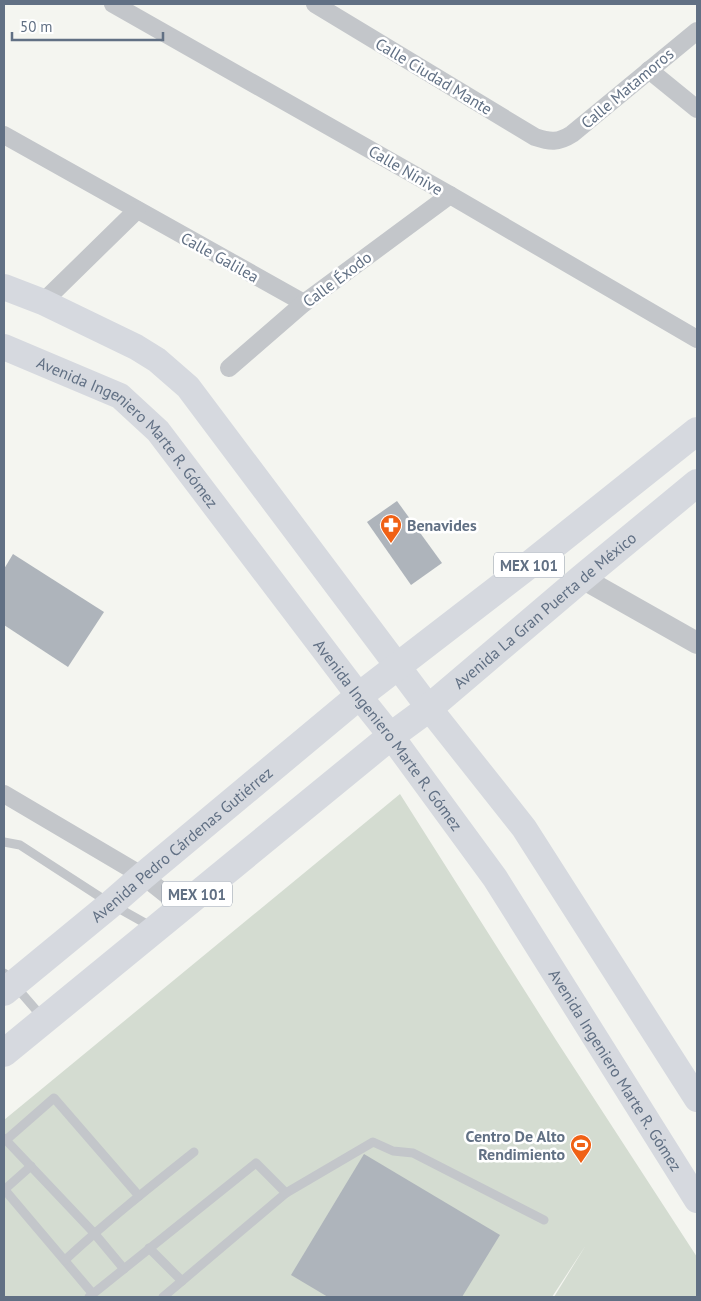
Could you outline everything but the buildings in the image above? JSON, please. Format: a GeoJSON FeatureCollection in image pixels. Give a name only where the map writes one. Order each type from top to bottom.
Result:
{"type":"FeatureCollection","features":[{"type":"Feature","properties":{"kind":"highway","name":"MEX 101"},"geometry":{"type":"LineString","coordinates":[[359,696],[530,565],[697,431]]}},
{"type":"Feature","properties":{"kind":"highway","name":"Avenida La Gran Puerta de México"},"geometry":{"type":"LineString","coordinates":[[391,736],[429,708],[697,483]]}},
{"type":"Feature","properties":{"kind":"highway","name":"Avenida Pedro Cárdenas Gutiérrez"},"geometry":{"type":"LineString","coordinates":[[7,983],[111,904],[359,696]]}},
{"type":"Feature","properties":{"kind":"highway","name":"MEX 101"},"geometry":{"type":"LineString","coordinates":[[4,1053],[391,736]]}},
{"type":"Feature","properties":{"kind":"main road"},"geometry":{"type":"LineString","coordinates":[[4,286],[43,302],[136,347],[157,360],[188,387],[429,708],[524,828],[697,1099]]}},
{"type":"Feature","properties":{"kind":"main road","name":"Avenida Ingeniero Marte R. Gómez"},"geometry":{"type":"LineString","coordinates":[[4,347],[120,396],[158,431],[391,736],[495,878],[697,1200]]}},
{"type":"Feature","properties":{"kind":"street","name":"Calle Nínive"},"geometry":{"type":"LineString","coordinates":[[113,4],[450,195],[697,339]]}},
{"type":"Feature","properties":{"kind":"street","name":"Calle Ciudad Mante"},"geometry":{"type":"LineString","coordinates":[[321,5],[535,137],[554,142]]}},
{"type":"Feature","properties":{"kind":"street","name":"Calle Matamoros"},"geometry":{"type":"LineString","coordinates":[[554,142],[572,134],[697,30]]}},
{"type":"Feature","properties":{"kind":"street"},"geometry":{"type":"LineString","coordinates":[[648,70],[697,109]]}},
{"type":"Feature","properties":{"kind":"street","name":"Calle Galilea"},"geometry":{"type":"LineString","coordinates":[[4,135],[304,303]]}},
{"type":"Feature","properties":{"kind":"street","name":"Calle Éxodo"},"geometry":{"type":"LineString","coordinates":[[229,368],[304,303],[450,195]]}},
{"type":"Feature","properties":{"kind":"street"},"geometry":{"type":"LineString","coordinates":[[43,302],[137,210]]}},
{"type":"Feature","properties":{"kind":"street"},"geometry":{"type":"LineString","coordinates":[[582,578],[697,644]]}},
{"type":"Feature","properties":{"kind":"street"},"geometry":{"type":"LineString","coordinates":[[4,794],[143,876],[182,907]]}},
{"type":"Feature","properties":{"kind":"lane"},"geometry":{"type":"LineString","coordinates":[[4,842],[20,845],[111,904],[156,930]]}},
{"type":"Feature","properties":{"kind":"lane"},"geometry":{"type":"LineString","coordinates":[[7,983],[44,1020]]}},
{"type":"Feature","properties":{"kind":"lane"},"geometry":{"type":"LineString","coordinates":[[124,1269],[94,1233],[5,1139],[54,1098],[139,1196]]}},
{"type":"Feature","properties":{"kind":"lane"},"geometry":{"type":"LineString","coordinates":[[163,1297],[286,1193],[372,1142],[393,1151],[414,1153],[544,1220]]}},
{"type":"Feature","properties":{"kind":"lane"},"geometry":{"type":"LineString","coordinates":[[65,1260],[94,1233],[194,1152]]}},
{"type":"Feature","properties":{"kind":"lane"},"geometry":{"type":"LineString","coordinates":[[31,1166],[4,1190],[65,1260],[91,1296],[256,1163],[286,1193]]}},
{"type":"Feature","properties":{"kind":"lane"},"geometry":{"type":"LineString","coordinates":[[149,1248],[182,1281]]}},
{"type":"Feature","properties":{"kind":"shaded area"},"geometry":{"type":"Polygon","coordinates":[[[400,794],[556,1040],[697,1257],[697,1297],[554,1297],[586,1245],[552,1297],[4,1297],[4,1120],[400,794]]]}},
{"type":"Feature","properties":{"kind":"place","name":"Benavides"},"geometry":{"type":"Point","coordinates":[391,544]}},
{"type":"Feature","properties":{"kind":"place","name":"Centro De Alto Rendimiento"},"geometry":{"type":"Point","coordinates":[581,1164]}}]}
